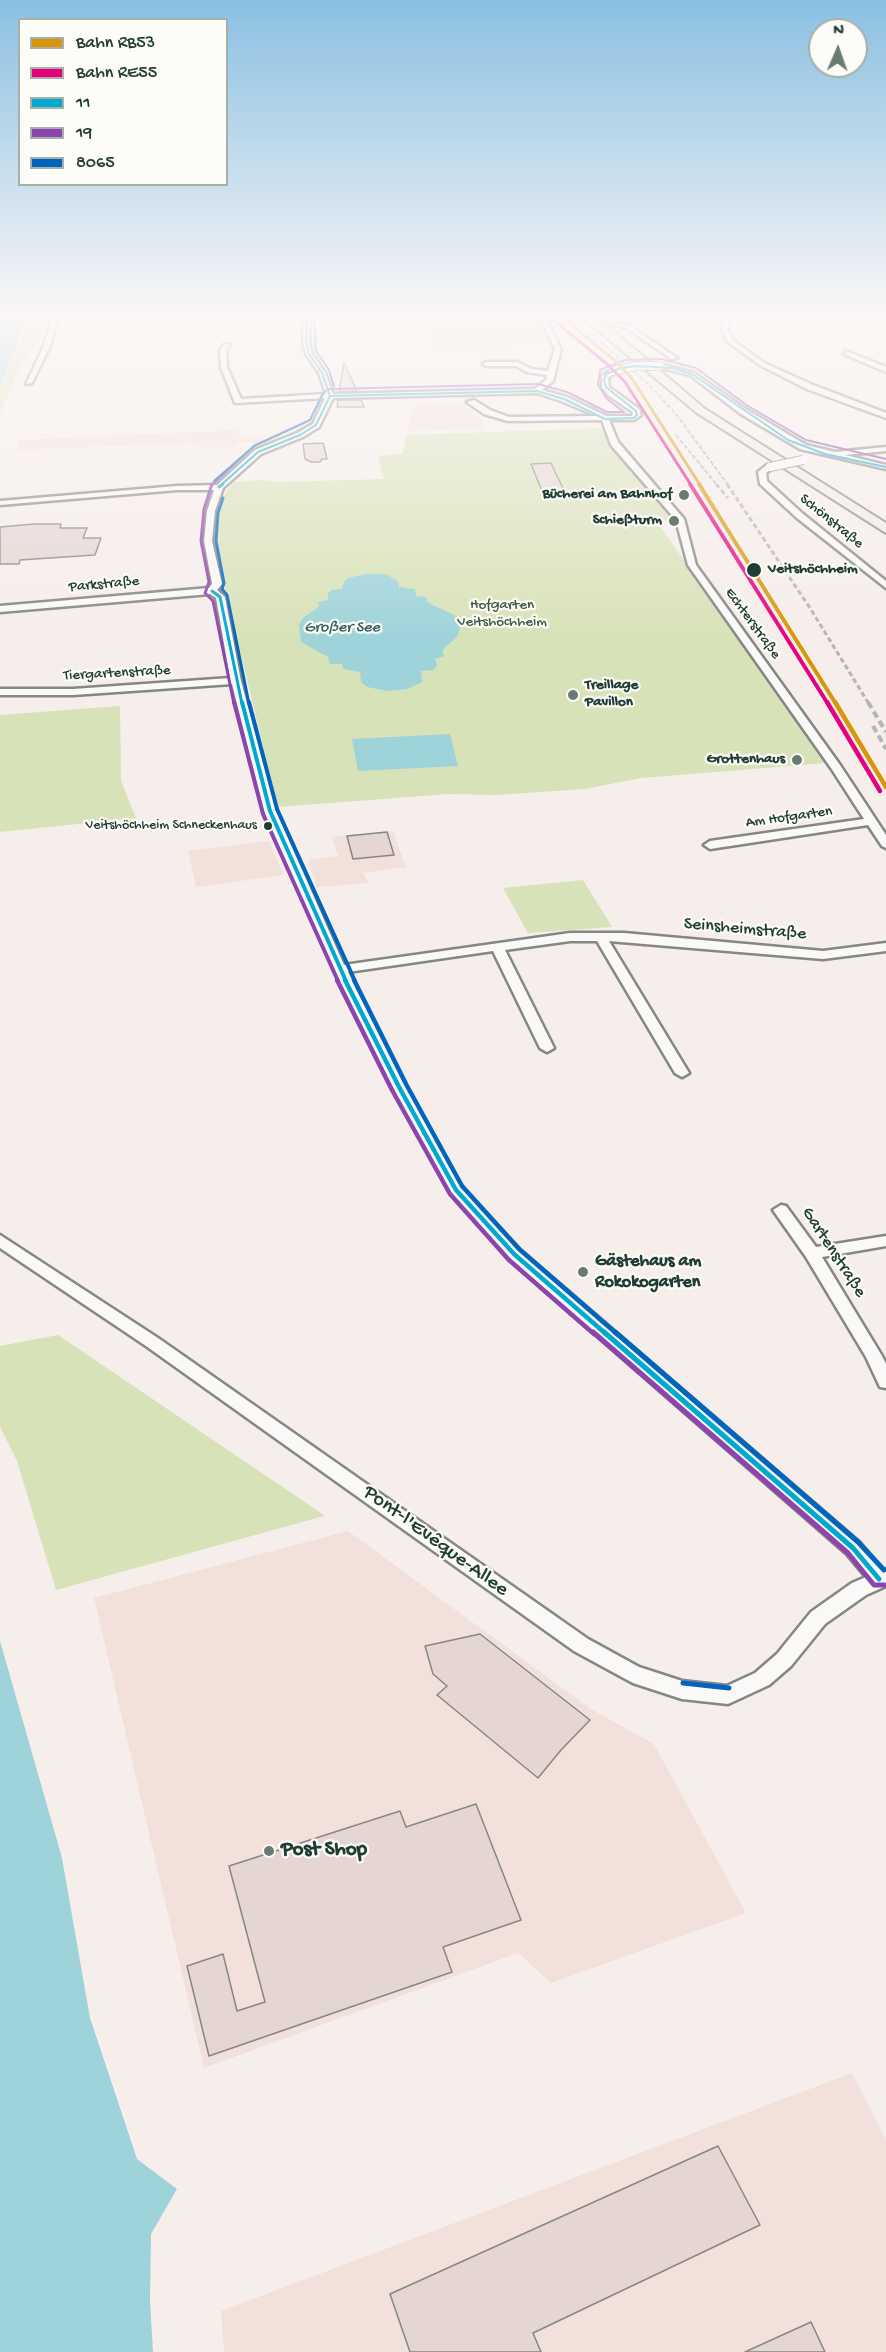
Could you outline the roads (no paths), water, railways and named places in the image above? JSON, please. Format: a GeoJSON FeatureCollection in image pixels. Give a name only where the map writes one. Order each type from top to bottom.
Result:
{"type":"FeatureCollection","features":[{"type":"Feature","properties":{"kind":"main road"},"geometry":{"type":"LineString","coordinates":[[719,423],[886,529]]}},
{"type":"Feature","properties":{"kind":"street"},"geometry":{"type":"LineString","coordinates":[[317,423],[300,435],[258,452],[219,487],[211,511],[208,541],[218,584],[212,591],[220,597],[236,681],[270,811],[340,969],[428,1142],[462,1198],[514,1254],[853,1548],[882,1578]]}},
{"type":"Feature","properties":{"kind":"street","name":"Echterstraße"},"geometry":{"type":"LineString","coordinates":[[606,423],[614,443],[680,519],[692,565],[836,767],[886,844]]}},
{"type":"Feature","properties":{"kind":"street"},"geometry":{"type":"LineString","coordinates":[[761,423],[788,440],[825,454],[886,467]]}},
{"type":"Feature","properties":{"kind":"street"},"geometry":{"type":"LineString","coordinates":[[825,454],[886,449]]}},
{"type":"Feature","properties":{"kind":"street","name":"Schönstraße"},"geometry":{"type":"LineString","coordinates":[[825,454],[770,467],[762,472],[762,482],[800,516],[886,585]]}},
{"type":"Feature","properties":{"kind":"street"},"geometry":{"type":"LineString","coordinates":[[0,503],[156,489],[219,487]]}},
{"type":"Feature","properties":{"kind":"street","name":"Parkstraße"},"geometry":{"type":"LineString","coordinates":[[0,609],[212,591]]}},
{"type":"Feature","properties":{"kind":"street","name":"Tiergartenstraße"},"geometry":{"type":"LineString","coordinates":[[0,692],[73,692],[236,681]]}},
{"type":"Feature","properties":{"kind":"street","name":"Am Hofgarten"},"geometry":{"type":"LineString","coordinates":[[710,845],[871,821]]}},
{"type":"Feature","properties":{"kind":"street"},"geometry":{"type":"LineString","coordinates":[[600,936],[682,1073]]}},
{"type":"Feature","properties":{"kind":"street","name":"Seinsheimstraße"},"geometry":{"type":"LineString","coordinates":[[340,969],[570,937],[600,936],[824,955],[886,947]]}},
{"type":"Feature","properties":{"kind":"street"},"geometry":{"type":"LineString","coordinates":[[498,948],[547,1048]]}},
{"type":"Feature","properties":{"kind":"street","name":"Gartenstraße"},"geometry":{"type":"LineString","coordinates":[[781,1210],[812,1253],[874,1356],[886,1382]]}},
{"type":"Feature","properties":{"kind":"street","name":"Pont-l'Evêque-Allee"},"geometry":{"type":"LineString","coordinates":[[0,1240],[152,1342],[572,1639],[633,1674],[682,1690],[728,1695],[762,1679],[784,1660],[818,1618],[859,1589],[882,1578]]}},
{"type":"Feature","properties":{"kind":"street"},"geometry":{"type":"LineString","coordinates":[[812,1253],[886,1241]]}},
{"type":"Feature","properties":{"kind":"water","name":"Großer See"},"geometry":{"type":"Polygon","coordinates":[[[366,574],[385,574],[398,581],[399,587],[415,589],[416,596],[427,597],[427,602],[454,615],[459,623],[460,630],[457,637],[442,650],[444,656],[435,659],[437,666],[433,670],[421,671],[422,682],[408,689],[388,691],[367,687],[361,682],[360,672],[344,669],[342,664],[330,664],[328,657],[301,642],[299,625],[303,618],[319,607],[318,602],[328,600],[328,593],[332,590],[342,589],[344,581],[348,578],[366,574]]]}},
{"type":"Feature","properties":{"kind":"water"},"geometry":{"type":"Polygon","coordinates":[[[450,734],[458,766],[358,771],[352,739],[450,734]]]}},
{"type":"Feature","properties":{"kind":"water"},"geometry":{"type":"Polygon","coordinates":[[[0,1641],[62,1858],[90,2018],[137,2159],[177,2189],[151,2234],[150,2301],[153,2352],[0,2352],[0,1641]]]}},
{"type":"Feature","properties":{"kind":"railway"},"geometry":{"type":"LineString","coordinates":[[682,423],[728,485]]}},
{"type":"Feature","properties":{"kind":"railway"},"geometry":{"type":"LineString","coordinates":[[676,435],[717,485]]}},
{"type":"Feature","properties":{"kind":"railway"},"geometry":{"type":"LineString","coordinates":[[716,484],[728,498]]}},
{"type":"Feature","properties":{"kind":"railway"},"geometry":{"type":"LineString","coordinates":[[727,484],[810,608],[869,704]]}},
{"type":"Feature","properties":{"kind":"railway"},"geometry":{"type":"LineString","coordinates":[[868,702],[886,732]]}},
{"type":"Feature","properties":{"kind":"railway"},"geometry":{"type":"LineString","coordinates":[[873,726],[886,749]]}},
{"type":"Feature","properties":{"kind":"rail line","name":"RE55"},"geometry":{"type":"LineString","coordinates":[[651,423],[791,642],[880,791]]}},
{"type":"Feature","properties":{"kind":"rail line","name":"RB53"},"geometry":{"type":"LineString","coordinates":[[660,423],[797,638],[886,787]]}},
{"type":"Feature","properties":{"kind":"place","name":"Bücherei am Bahnhof"},"geometry":{"type":"Point","coordinates":[684,495]}},
{"type":"Feature","properties":{"kind":"place","name":"Schießturm"},"geometry":{"type":"Point","coordinates":[674,521]}},
{"type":"Feature","properties":{"kind":"place","name":"Veitshöchheim"},"geometry":{"type":"Point","coordinates":[754,570]}},
{"type":"Feature","properties":{"kind":"place","name":"Treillage Pavillon"},"geometry":{"type":"Point","coordinates":[573,695]}},
{"type":"Feature","properties":{"kind":"place","name":"Grottenhaus"},"geometry":{"type":"Point","coordinates":[797,760]}},
{"type":"Feature","properties":{"kind":"place","name":"Veitshöchheim Schneckenhaus"},"geometry":{"type":"Point","coordinates":[268,826]}},
{"type":"Feature","properties":{"kind":"place","name":"Gästehaus am Rokokogarten"},"geometry":{"type":"Point","coordinates":[583,1272]}},
{"type":"Feature","properties":{"kind":"place","name":"Post Shop"},"geometry":{"type":"Point","coordinates":[269,1851]}},
{"type":"Feature","properties":{"kind":"park label","name":"Hofgarten Veitshöchheim"},"geometry":{"type":"Point","coordinates":[502,614]}}]}
